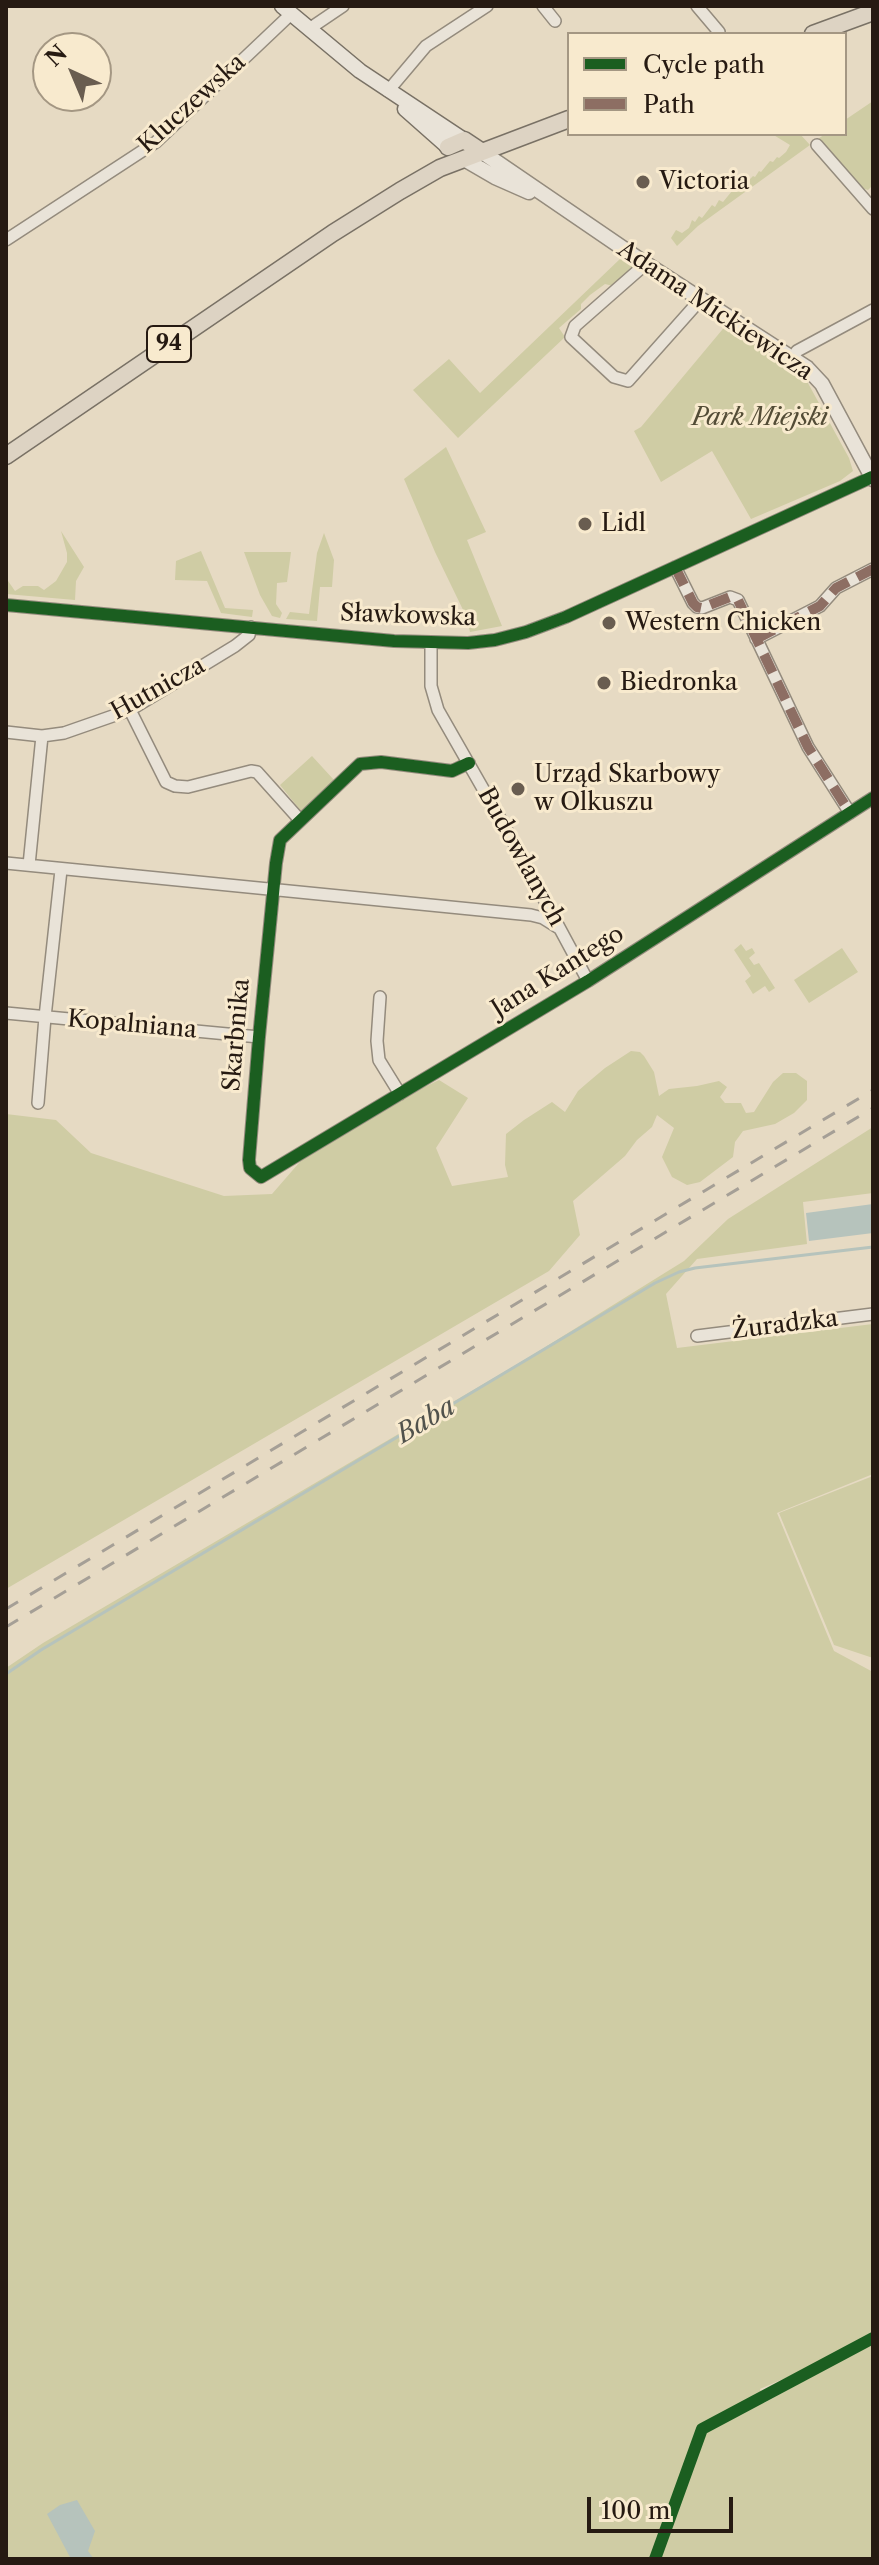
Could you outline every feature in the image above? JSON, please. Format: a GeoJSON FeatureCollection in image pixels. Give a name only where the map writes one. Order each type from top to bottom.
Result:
{"type":"FeatureCollection","features":[{"type":"Feature","properties":{"kind":"main road"},"geometry":{"type":"LineString","coordinates":[[818,32],[873,12]]}},
{"type":"Feature","properties":{"kind":"main road","name":"94"},"geometry":{"type":"LineString","coordinates":[[6,456],[333,233],[416,181],[567,120]]}},
{"type":"Feature","properties":{"kind":"main road"},"geometry":{"type":"LineString","coordinates":[[464,159],[448,147],[464,140],[482,152]]}},
{"type":"Feature","properties":{"kind":"street"},"geometry":{"type":"LineString","coordinates":[[309,29],[343,6]]}},
{"type":"Feature","properties":{"kind":"street"},"geometry":{"type":"LineString","coordinates":[[388,91],[426,46],[487,6]]}},
{"type":"Feature","properties":{"kind":"street"},"geometry":{"type":"LineString","coordinates":[[543,6],[555,21]]}},
{"type":"Feature","properties":{"kind":"street"},"geometry":{"type":"LineString","coordinates":[[697,6],[719,32]]}},
{"type":"Feature","properties":{"kind":"street"},"geometry":{"type":"LineString","coordinates":[[287,10],[388,91],[448,147]]}},
{"type":"Feature","properties":{"kind":"street","name":"Kluczewska"},"geometry":{"type":"LineString","coordinates":[[6,240],[156,142],[287,10]]}},
{"type":"Feature","properties":{"kind":"street"},"geometry":{"type":"LineString","coordinates":[[388,91],[464,140]]}},
{"type":"Feature","properties":{"kind":"street"},"geometry":{"type":"LineString","coordinates":[[817,145],[873,209]]}},
{"type":"Feature","properties":{"kind":"street","name":"Adama Mickiewicza"},"geometry":{"type":"LineString","coordinates":[[482,152],[643,262],[807,368],[822,384],[873,478]]}},
{"type":"Feature","properties":{"kind":"street","name":"Adama Mickiewicza"},"geometry":{"type":"LineString","coordinates":[[464,159],[495,177],[559,205]]}},
{"type":"Feature","properties":{"kind":"street"},"geometry":{"type":"LineString","coordinates":[[643,262],[641,268],[575,326],[571,337],[614,377],[628,381],[701,299]]}},
{"type":"Feature","properties":{"kind":"street"},"geometry":{"type":"LineString","coordinates":[[793,358],[797,351],[873,310]]}},
{"type":"Feature","properties":{"kind":"street","name":"Sławkowska"},"geometry":{"type":"LineString","coordinates":[[6,605],[431,643],[468,643],[526,632],[566,617],[873,478]]}},
{"type":"Feature","properties":{"kind":"street"},"geometry":{"type":"LineString","coordinates":[[675,567],[697,607],[702,608],[730,597],[738,600],[808,747],[850,813]]}},
{"type":"Feature","properties":{"kind":"street"},"geometry":{"type":"LineString","coordinates":[[756,639],[820,606],[836,588],[873,569]]}},
{"type":"Feature","properties":{"kind":"street","name":"Hutnicza"},"geometry":{"type":"LineString","coordinates":[[6,732],[42,736],[64,733],[130,710],[235,646],[249,635],[251,627]]}},
{"type":"Feature","properties":{"kind":"street","name":"Budowlanych"},"geometry":{"type":"LineString","coordinates":[[431,643],[434,699],[588,981]]}},
{"type":"Feature","properties":{"kind":"street"},"geometry":{"type":"LineString","coordinates":[[130,710],[166,782],[188,787],[257,772],[300,820]]}},
{"type":"Feature","properties":{"kind":"street"},"geometry":{"type":"LineString","coordinates":[[29,865],[42,736]]}},
{"type":"Feature","properties":{"kind":"street","name":"Skarbnika"},"geometry":{"type":"LineString","coordinates":[[261,1177],[250,1168],[249,1160],[280,840],[360,764],[381,762],[452,771],[469,763]]}},
{"type":"Feature","properties":{"kind":"street","name":"Jana Kantego"},"geometry":{"type":"LineString","coordinates":[[261,1177],[588,981],[873,798]]}},
{"type":"Feature","properties":{"kind":"street"},"geometry":{"type":"LineString","coordinates":[[6,863],[531,915],[559,928]]}},
{"type":"Feature","properties":{"kind":"street"},"geometry":{"type":"LineString","coordinates":[[38,1103],[61,870]]}},
{"type":"Feature","properties":{"kind":"street"},"geometry":{"type":"LineString","coordinates":[[380,997],[379,1060],[400,1094]]}},
{"type":"Feature","properties":{"kind":"street","name":"Kopalniana"},"geometry":{"type":"LineString","coordinates":[[6,1013],[259,1037]]}},
{"type":"Feature","properties":{"kind":"street","name":"Żuradzka"},"geometry":{"type":"LineString","coordinates":[[697,1336],[873,1314]]}},
{"type":"Feature","properties":{"kind":"green space"},"geometry":{"type":"Polygon","coordinates":[[[873,101],[873,185],[868,190],[862,188],[818,139],[822,136],[847,136],[847,119],[873,101]]]}},
{"type":"Feature","properties":{"kind":"green space"},"geometry":{"type":"Polygon","coordinates":[[[775,136],[802,136],[810,145],[698,226],[677,246],[671,238],[676,230],[682,233],[689,228],[692,220],[695,222],[699,216],[702,218],[719,200],[723,202],[770,161],[779,158],[790,145],[775,136]]]}},
{"type":"Feature","properties":{"kind":"green space"},"geometry":{"type":"Polygon","coordinates":[[[621,258],[635,267],[613,286],[605,284],[590,295],[581,304],[581,309],[559,328],[565,337],[458,438],[413,390],[449,359],[480,393],[621,258]]]}},
{"type":"Feature","properties":{"kind":"green space","name":"Park Miejski"},"geometry":{"type":"Polygon","coordinates":[[[727,324],[803,374],[849,458],[853,471],[840,481],[751,519],[712,451],[661,482],[634,431],[641,427],[727,324]]]}},
{"type":"Feature","properties":{"kind":"green space"},"geometry":{"type":"Polygon","coordinates":[[[446,447],[486,532],[467,540],[502,626],[470,632],[466,616],[404,479],[446,447]]]}},
{"type":"Feature","properties":{"kind":"green space"},"geometry":{"type":"Polygon","coordinates":[[[61,531],[84,567],[76,581],[75,600],[6,594],[6,578],[15,591],[23,586],[38,586],[44,590],[56,581],[67,562],[61,531]]]}},
{"type":"Feature","properties":{"kind":"green space"},"geometry":{"type":"Polygon","coordinates":[[[324,533],[334,560],[332,587],[320,587],[317,621],[286,619],[290,612],[309,614],[317,553],[324,533]]]}},
{"type":"Feature","properties":{"kind":"green space"},"geometry":{"type":"Polygon","coordinates":[[[201,551],[225,608],[253,610],[252,617],[221,613],[207,581],[175,580],[176,561],[201,551]]]}},
{"type":"Feature","properties":{"kind":"green space"},"geometry":{"type":"Polygon","coordinates":[[[244,552],[291,552],[287,582],[277,583],[276,604],[282,613],[280,618],[272,616],[260,595],[244,552]]]}},
{"type":"Feature","properties":{"kind":"green space"},"geometry":{"type":"Polygon","coordinates":[[[312,756],[334,780],[301,811],[280,785],[312,756]]]}},
{"type":"Feature","properties":{"kind":"green space"},"geometry":{"type":"Polygon","coordinates":[[[741,944],[746,951],[752,948],[755,953],[749,958],[754,965],[759,963],[775,988],[769,992],[765,986],[753,994],[745,981],[751,976],[734,950],[741,944]]]}},
{"type":"Feature","properties":{"kind":"green space"},"geometry":{"type":"Polygon","coordinates":[[[842,948],[858,972],[809,1003],[794,980],[842,948]]]}},
{"type":"Feature","properties":{"kind":"green space"},"geometry":{"type":"Polygon","coordinates":[[[631,1051],[640,1052],[654,1072],[659,1096],[669,1089],[719,1081],[727,1087],[720,1097],[725,1103],[741,1103],[746,1113],[754,1112],[773,1082],[783,1073],[796,1073],[807,1081],[807,1100],[794,1113],[775,1124],[743,1131],[735,1142],[733,1157],[700,1182],[687,1185],[672,1177],[662,1157],[674,1128],[657,1115],[652,1127],[625,1156],[573,1201],[580,1235],[549,1271],[6,1589],[6,1114],[56,1120],[91,1153],[224,1196],[272,1194],[305,1156],[394,1102],[439,1080],[468,1098],[436,1148],[452,1186],[508,1177],[505,1165],[506,1134],[552,1102],[565,1112],[578,1091],[631,1051]]]}},
{"type":"Feature","properties":{"kind":"green space"},"geometry":{"type":"Polygon","coordinates":[[[873,1127],[873,1193],[803,1202],[807,1244],[697,1259],[666,1294],[677,1348],[873,1324],[873,1474],[777,1513],[834,1651],[873,1672],[873,2334],[811,2367],[760,2389],[764,2403],[873,2343],[873,2559],[6,2559],[6,1668],[43,1643],[526,1359],[684,1261],[728,1219],[873,1127]]]}},
{"type":"Feature","properties":{"kind":"green space"},"geometry":{"type":"Polygon","coordinates":[[[873,1476],[873,1658],[834,1645],[779,1513],[873,1476]]]}},
{"type":"Feature","properties":{"kind":"shaded area"},"geometry":{"type":"Polygon","coordinates":[[[873,1204],[873,1233],[809,1241],[806,1213],[873,1204]]]}},
{"type":"Feature","properties":{"kind":"shaded area"},"geometry":{"type":"Polygon","coordinates":[[[77,2500],[95,2531],[88,2551],[94,2559],[71,2559],[47,2514],[60,2505],[77,2500]]]}},
{"type":"Feature","properties":{"kind":"waterway","name":"Baba"},"geometry":{"type":"LineString","coordinates":[[6,1674],[41,1650],[655,1283],[695,1268],[873,1247]]}},
{"type":"Feature","properties":{"kind":"railway"},"geometry":{"type":"LineString","coordinates":[[6,1609],[873,1090]]}},
{"type":"Feature","properties":{"kind":"railway"},"geometry":{"type":"LineString","coordinates":[[6,1627],[873,1108]]}},
{"type":"Feature","properties":{"kind":"marked path"},"geometry":{"type":"LineString","coordinates":[[675,567],[697,607],[702,608],[730,597],[738,600],[808,747],[850,813]]}},
{"type":"Feature","properties":{"kind":"marked path"},"geometry":{"type":"LineString","coordinates":[[756,639],[820,606],[836,588],[873,569]]}},
{"type":"Feature","properties":{"kind":"cycle path"},"geometry":{"type":"LineString","coordinates":[[6,605],[394,641],[468,643],[495,640],[566,617],[872,477]]}},
{"type":"Feature","properties":{"kind":"cycle path"},"geometry":{"type":"LineString","coordinates":[[469,763],[452,771],[381,762],[360,764],[280,840],[249,1160],[250,1168],[261,1177],[588,981],[873,798]]}},
{"type":"Feature","properties":{"kind":"cycle path"},"geometry":{"type":"LineString","coordinates":[[655,2559],[702,2429],[873,2338]]}},
{"type":"Feature","properties":{"kind":"place","name":"Victoria"},"geometry":{"type":"Point","coordinates":[643,182]}},
{"type":"Feature","properties":{"kind":"place","name":"Lidl"},"geometry":{"type":"Point","coordinates":[585,524]}},
{"type":"Feature","properties":{"kind":"place","name":"Western Chicken"},"geometry":{"type":"Point","coordinates":[609,623]}},
{"type":"Feature","properties":{"kind":"place","name":"Biedronka"},"geometry":{"type":"Point","coordinates":[604,683]}},
{"type":"Feature","properties":{"kind":"place","name":"Urząd Skarbowy w Olkuszu"},"geometry":{"type":"Point","coordinates":[518,789]}}]}
